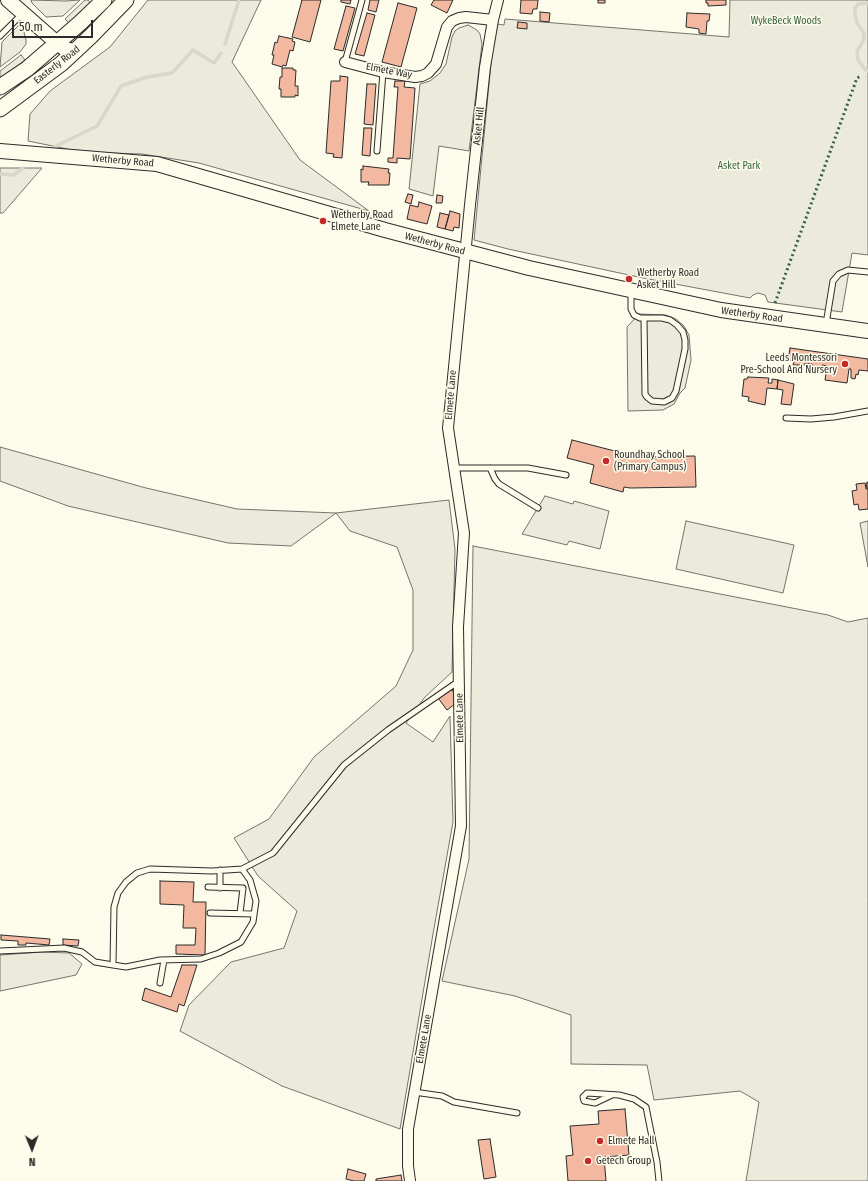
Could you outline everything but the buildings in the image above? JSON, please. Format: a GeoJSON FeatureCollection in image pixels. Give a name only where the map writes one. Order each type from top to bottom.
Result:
{"type":"FeatureCollection","features":[{"type":"Feature","properties":{"kind":"main road","name":"Easterly Road"},"geometry":{"type":"LineString","coordinates":[[0,87],[27,69],[104,0]]}},
{"type":"Feature","properties":{"kind":"main road","name":"Easterly Road"},"geometry":{"type":"LineString","coordinates":[[0,109],[75,51],[126,0]]}},
{"type":"Feature","properties":{"kind":"street"},"geometry":{"type":"LineString","coordinates":[[8,0],[57,43],[65,49],[75,51]]}},
{"type":"Feature","properties":{"kind":"street","name":"Asket Hill"},"geometry":{"type":"LineString","coordinates":[[465,252],[485,67],[498,0]]}},
{"type":"Feature","properties":{"kind":"street","name":"Elmete Way"},"geometry":{"type":"LineString","coordinates":[[345,62],[383,72],[415,77],[428,73],[436,64],[447,27],[452,22],[466,16],[493,20]]}},
{"type":"Feature","properties":{"kind":"street"},"geometry":{"type":"LineString","coordinates":[[52,70],[57,43]]}},
{"type":"Feature","properties":{"kind":"street","name":"Wetherby Road"},"geometry":{"type":"LineString","coordinates":[[2,149],[157,164],[465,252],[529,268],[721,310],[868,331]]}},
{"type":"Feature","properties":{"kind":"street","name":"Elmete Lane"},"geometry":{"type":"LineString","coordinates":[[410,1181],[408,1166],[408,1129],[461,826],[458,627],[464,533],[448,428],[465,252]]}},
{"type":"Feature","properties":{"kind":"lane"},"geometry":{"type":"LineString","coordinates":[[345,62],[362,0]]}},
{"type":"Feature","properties":{"kind":"lane"},"geometry":{"type":"LineString","coordinates":[[0,36],[22,13]]}},
{"type":"Feature","properties":{"kind":"lane"},"geometry":{"type":"LineString","coordinates":[[377,151],[383,72]]}},
{"type":"Feature","properties":{"kind":"lane"},"geometry":{"type":"LineString","coordinates":[[826,326],[833,281],[839,274],[848,270],[868,272]]}},
{"type":"Feature","properties":{"kind":"lane"},"geometry":{"type":"LineString","coordinates":[[631,291],[631,309],[637,317],[662,318],[670,320],[678,325],[683,332],[685,348],[676,390],[672,398],[664,402],[652,401],[645,394],[644,318]]}},
{"type":"Feature","properties":{"kind":"lane"},"geometry":{"type":"LineString","coordinates":[[786,418],[811,419],[834,417],[868,411]]}},
{"type":"Feature","properties":{"kind":"lane"},"geometry":{"type":"LineString","coordinates":[[454,468],[528,468],[566,475]]}},
{"type":"Feature","properties":{"kind":"lane"},"geometry":{"type":"LineString","coordinates":[[490,468],[499,484],[538,508]]}},
{"type":"Feature","properties":{"kind":"lane"},"geometry":{"type":"LineString","coordinates":[[113,965],[114,907],[118,893],[126,882],[137,874],[150,869],[242,869],[273,853],[344,765],[388,730],[459,681]]}},
{"type":"Feature","properties":{"kind":"lane"},"geometry":{"type":"LineString","coordinates":[[0,952],[64,948],[82,952],[95,962],[126,967],[164,960],[200,959],[219,953],[241,942],[253,922],[256,901],[250,880],[242,869]]}},
{"type":"Feature","properties":{"kind":"lane"},"geometry":{"type":"LineString","coordinates":[[220,870],[220,888]]}},
{"type":"Feature","properties":{"kind":"lane"},"geometry":{"type":"LineString","coordinates":[[208,887],[243,888],[240,914]]}},
{"type":"Feature","properties":{"kind":"lane"},"geometry":{"type":"LineString","coordinates":[[210,913],[254,914]]}},
{"type":"Feature","properties":{"kind":"lane"},"geometry":{"type":"LineString","coordinates":[[160,984],[164,960]]}},
{"type":"Feature","properties":{"kind":"lane"},"geometry":{"type":"LineString","coordinates":[[414,1092],[442,1096],[454,1102],[517,1113]]}},
{"type":"Feature","properties":{"kind":"lane"},"geometry":{"type":"LineString","coordinates":[[612,1095],[595,1103],[584,1102],[583,1097],[586,1094],[619,1095],[634,1099],[646,1106],[657,1162],[659,1181]]}},
{"type":"Feature","properties":{"kind":"green space"},"geometry":{"type":"Polygon","coordinates":[[[31,0],[80,0],[63,16],[46,17],[32,3],[31,0]]]}},
{"type":"Feature","properties":{"kind":"green space"},"geometry":{"type":"Polygon","coordinates":[[[85,0],[88,0],[90,3],[69,23],[65,19],[85,0]]]}},
{"type":"Feature","properties":{"kind":"green space"},"geometry":{"type":"Polygon","coordinates":[[[148,0],[261,0],[232,62],[300,160],[369,211],[199,163],[142,154],[82,152],[28,141],[30,114],[50,91],[110,47],[148,0]]]}},
{"type":"Feature","properties":{"kind":"green space","name":"Asket Park"},"geometry":{"type":"Polygon","coordinates":[[[730,0],[868,0],[868,255],[852,253],[842,312],[768,302],[765,295],[758,293],[750,298],[643,278],[508,249],[474,240],[492,53],[497,24],[504,25],[505,19],[729,37],[730,0]]]}},
{"type":"Feature","properties":{"kind":"green space"},"geometry":{"type":"Polygon","coordinates":[[[101,10],[105,14],[73,43],[70,40],[101,10]]]}},
{"type":"Feature","properties":{"kind":"green space"},"geometry":{"type":"Polygon","coordinates":[[[468,25],[477,30],[480,34],[482,44],[469,151],[439,146],[433,196],[409,189],[420,84],[430,81],[440,73],[446,64],[452,37],[455,31],[468,25]]]}},
{"type":"Feature","properties":{"kind":"green space"},"geometry":{"type":"Polygon","coordinates":[[[18,26],[24,32],[26,44],[20,52],[0,67],[2,42],[18,26]]]}},
{"type":"Feature","properties":{"kind":"green space"},"geometry":{"type":"Polygon","coordinates":[[[21,55],[25,60],[0,78],[0,71],[21,55]]]}},
{"type":"Feature","properties":{"kind":"green space"},"geometry":{"type":"Polygon","coordinates":[[[0,168],[42,168],[3,213],[0,213],[0,168]]]}},
{"type":"Feature","properties":{"kind":"green space"},"geometry":{"type":"Polygon","coordinates":[[[0,447],[146,488],[237,509],[336,513],[291,546],[228,543],[68,506],[0,481],[0,447]]]}},
{"type":"Feature","properties":{"kind":"green space"},"geometry":{"type":"Polygon","coordinates":[[[449,500],[455,549],[452,672],[425,697],[406,723],[433,742],[450,716],[453,822],[400,1129],[282,1086],[180,1031],[189,1005],[231,962],[284,948],[297,911],[258,876],[234,838],[269,819],[314,757],[396,686],[413,650],[413,590],[397,547],[350,531],[336,513],[449,500]]]}},
{"type":"Feature","properties":{"kind":"green space"},"geometry":{"type":"Polygon","coordinates":[[[686,521],[794,545],[783,593],[676,569],[686,521]]]}},
{"type":"Feature","properties":{"kind":"green space"},"geometry":{"type":"Polygon","coordinates":[[[868,521],[868,567],[860,523],[868,521]]]}},
{"type":"Feature","properties":{"kind":"green space"},"geometry":{"type":"Polygon","coordinates":[[[473,546],[828,615],[848,622],[868,618],[868,1181],[746,1181],[759,1102],[740,1091],[654,1100],[647,1065],[571,1064],[571,1015],[515,996],[442,981],[469,859],[473,546]]]}},
{"type":"Feature","properties":{"kind":"green space"},"geometry":{"type":"Polygon","coordinates":[[[42,952],[69,953],[82,964],[76,975],[0,991],[0,955],[42,952]]]}},
{"type":"Feature","properties":{"kind":"shaded area"},"geometry":{"type":"Polygon","coordinates":[[[639,314],[666,315],[676,319],[684,326],[689,335],[691,360],[685,388],[680,393],[674,404],[663,410],[628,411],[627,327],[639,314]]]}},
{"type":"Feature","properties":{"kind":"shaded area"},"geometry":{"type":"Polygon","coordinates":[[[545,496],[573,504],[574,501],[609,511],[600,549],[569,541],[567,545],[522,534],[545,496]]]}},
{"type":"Feature","properties":{"kind":"waterway"},"geometry":{"type":"LineString","coordinates":[[225,44],[239,0]]}},
{"type":"Feature","properties":{"kind":"waterway"},"geometry":{"type":"LineString","coordinates":[[868,3],[858,4],[855,8],[857,23],[864,33],[864,39],[857,52],[858,60],[868,71]]}},
{"type":"Feature","properties":{"kind":"waterway"},"geometry":{"type":"LineString","coordinates":[[54,147],[97,126],[121,86],[147,77],[172,73],[193,50],[214,63],[221,53]]}},
{"type":"Feature","properties":{"kind":"waterway"},"geometry":{"type":"LineString","coordinates":[[0,174],[13,175],[23,168]]}},
{"type":"Feature","properties":{"kind":"hedge"},"geometry":{"type":"LineString","coordinates":[[775,303],[857,78],[861,76]]}},
{"type":"Feature","properties":{"kind":"place","name":"Wetherby Road Elmete Lane"},"geometry":{"type":"Point","coordinates":[323,221]}},
{"type":"Feature","properties":{"kind":"place","name":"Wetherby Road Asket Hill"},"geometry":{"type":"Point","coordinates":[629,279]}},
{"type":"Feature","properties":{"kind":"place","name":"Leeds Montessori Pre-School And Nursery"},"geometry":{"type":"Point","coordinates":[845,364]}},
{"type":"Feature","properties":{"kind":"place","name":"Roundhay School (Primary Campus)"},"geometry":{"type":"Point","coordinates":[606,461]}},
{"type":"Feature","properties":{"kind":"place","name":"Elmete Hall"},"geometry":{"type":"Point","coordinates":[600,1141]}},
{"type":"Feature","properties":{"kind":"place","name":"Getech Group"},"geometry":{"type":"Point","coordinates":[588,1161]}},
{"type":"Feature","properties":{"kind":"park label","name":"WykeBeck Woods"},"geometry":{"type":"Point","coordinates":[786,21]}}]}
